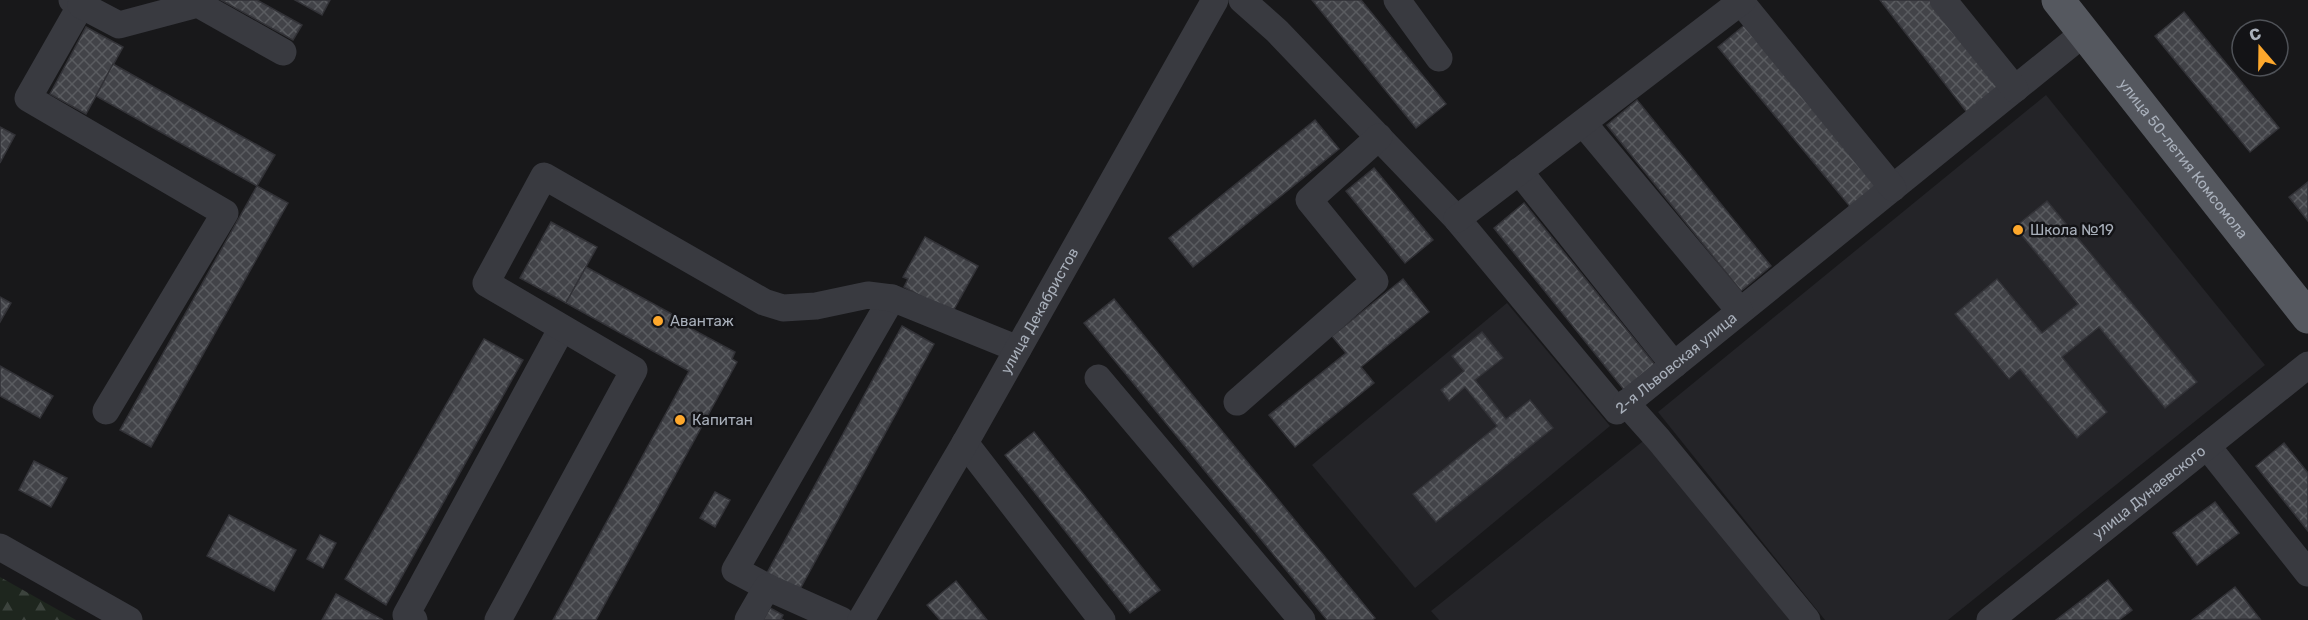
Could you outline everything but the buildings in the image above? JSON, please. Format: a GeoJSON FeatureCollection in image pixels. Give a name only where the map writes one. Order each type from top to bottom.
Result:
{"type":"FeatureCollection","features":[{"type":"Feature","properties":{"kind":"main road","name":"улица 50-летия Комсомола"},"geometry":{"type":"LineString","coordinates":[[2058,0],[2308,317]]}},
{"type":"Feature","properties":{"kind":"street","name":"улица Декабристов"},"geometry":{"type":"LineString","coordinates":[[861,620],[965,443],[1215,0]]}},
{"type":"Feature","properties":{"kind":"street","name":"2-я Львовская улица"},"geometry":{"type":"LineString","coordinates":[[1242,0],[1276,31],[1457,219],[1617,411],[2084,33]]}},
{"type":"Feature","properties":{"kind":"street"},"geometry":{"type":"LineString","coordinates":[[1396,0],[1439,58]]}},
{"type":"Feature","properties":{"kind":"street"},"geometry":{"type":"LineString","coordinates":[[1943,0],[2015,89]]}},
{"type":"Feature","properties":{"kind":"street"},"geometry":{"type":"LineString","coordinates":[[1457,219],[1742,1],[1893,188]]}},
{"type":"Feature","properties":{"kind":"street"},"geometry":{"type":"LineString","coordinates":[[106,411],[225,213],[28,98],[76,2],[119,25],[198,4],[283,52]]}},
{"type":"Feature","properties":{"kind":"street"},"geometry":{"type":"LineString","coordinates":[[1583,123],[1740,311]]}},
{"type":"Feature","properties":{"kind":"street"},"geometry":{"type":"LineString","coordinates":[[1237,402],[1375,281],[1309,200],[1379,137]]}},
{"type":"Feature","properties":{"kind":"street"},"geometry":{"type":"LineString","coordinates":[[1519,171],[1674,365]]}},
{"type":"Feature","properties":{"kind":"street"},"geometry":{"type":"LineString","coordinates":[[498,620],[634,370],[486,283],[544,176],[764,302],[783,308],[816,306],[868,295],[892,298],[1018,349]]}},
{"type":"Feature","properties":{"kind":"street"},"geometry":{"type":"LineString","coordinates":[[841,620],[735,570],[892,298]]}},
{"type":"Feature","properties":{"kind":"street"},"geometry":{"type":"LineString","coordinates":[[414,620],[406,615],[561,328]]}},
{"type":"Feature","properties":{"kind":"street","name":"улица Дунаевского"},"geometry":{"type":"LineString","coordinates":[[1990,620],[2308,365]]}},
{"type":"Feature","properties":{"kind":"street"},"geometry":{"type":"LineString","coordinates":[[1098,378],[1302,620]]}},
{"type":"Feature","properties":{"kind":"street"},"geometry":{"type":"LineString","coordinates":[[1626,403],[1807,620]]}},
{"type":"Feature","properties":{"kind":"street"},"geometry":{"type":"LineString","coordinates":[[965,443],[1102,620]]}},
{"type":"Feature","properties":{"kind":"street"},"geometry":{"type":"LineString","coordinates":[[2207,446],[2308,573]]}},
{"type":"Feature","properties":{"kind":"street"},"geometry":{"type":"LineString","coordinates":[[0,547],[129,620]]}},
{"type":"Feature","properties":{"kind":"street"},"geometry":{"type":"LineString","coordinates":[[748,620],[767,587]]}},
{"type":"Feature","properties":{"kind":"shaded area","name":"Школа №19"},"geometry":{"type":"Polygon","coordinates":[[[2046,95],[2265,365],[1948,620],[1825,620],[1658,412],[2046,95]]]}},
{"type":"Feature","properties":{"kind":"shaded area"},"geometry":{"type":"Polygon","coordinates":[[[1507,303],[1610,426],[1415,588],[1312,465],[1507,303]]]}},
{"type":"Feature","properties":{"kind":"shaded area"},"geometry":{"type":"Polygon","coordinates":[[[1647,438],[1793,620],[1439,620],[1431,611],[1647,438]]]}},
{"type":"Feature","properties":{"kind":"green space"},"geometry":{"type":"Polygon","coordinates":[[[0,577],[76,620],[0,620],[0,577]]]}},
{"type":"Feature","properties":{"kind":"place","name":"Школа №19"},"geometry":{"type":"Point","coordinates":[2018,230]}},
{"type":"Feature","properties":{"kind":"place","name":"Авантаж"},"geometry":{"type":"Point","coordinates":[658,321]}},
{"type":"Feature","properties":{"kind":"place","name":"Капитан"},"geometry":{"type":"Point","coordinates":[680,420]}}]}
